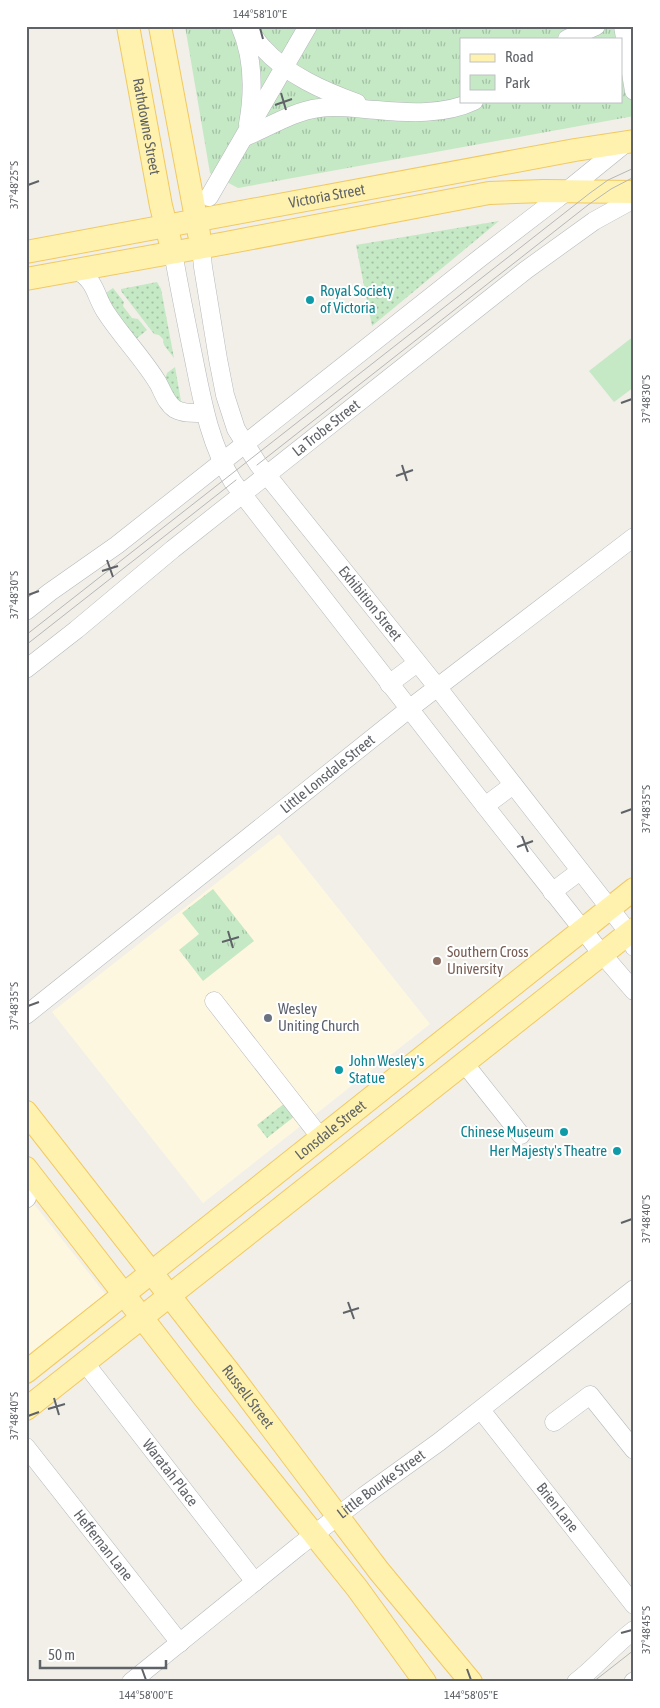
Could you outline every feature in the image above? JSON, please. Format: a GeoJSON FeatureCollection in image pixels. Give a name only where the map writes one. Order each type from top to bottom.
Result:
{"type":"FeatureCollection","features":[{"type":"Feature","properties":{"kind":"main road","name":"Rathdowne Street"},"geometry":{"type":"LineString","coordinates":[[128,26],[166,226]]}},
{"type":"Feature","properties":{"kind":"main road","name":"Rathdowne Street"},"geometry":{"type":"LineString","coordinates":[[160,26],[197,221]]}},
{"type":"Feature","properties":{"kind":"main road"},"geometry":{"type":"LineString","coordinates":[[139,81],[169,74]]}},
{"type":"Feature","properties":{"kind":"main road","name":"Victoria Street"},"geometry":{"type":"LineString","coordinates":[[26,252],[631,141]]}},
{"type":"Feature","properties":{"kind":"main road","name":"Victoria Street"},"geometry":{"type":"LineString","coordinates":[[26,279],[473,196],[518,191],[634,192]]}},
{"type":"Feature","properties":{"kind":"main road","name":"Exhibition Street"},"geometry":{"type":"LineString","coordinates":[[197,221],[201,248]]}},
{"type":"Feature","properties":{"kind":"main road"},"geometry":{"type":"LineString","coordinates":[[166,226],[173,252]]}},
{"type":"Feature","properties":{"kind":"main road","name":"Lonsdale Street"},"geometry":{"type":"LineString","coordinates":[[26,1372],[634,889]]}},
{"type":"Feature","properties":{"kind":"main road","name":"Lonsdale Street"},"geometry":{"type":"LineString","coordinates":[[26,1409],[602,954],[632,936]]}},
{"type":"Feature","properties":{"kind":"main road"},"geometry":{"type":"LineString","coordinates":[[376,1094],[394,1119]]}},
{"type":"Feature","properties":{"kind":"main road","name":"Russell Street"},"geometry":{"type":"LineString","coordinates":[[26,1112],[171,1296],[379,1571],[471,1682]]}},
{"type":"Feature","properties":{"kind":"main road"},"geometry":{"type":"LineString","coordinates":[[26,1168],[124,1295],[315,1534],[426,1682]]}},
{"type":"Feature","properties":{"kind":"main road"},"geometry":{"type":"LineString","coordinates":[[278,1172],[297,1196]]}},
{"type":"Feature","properties":{"kind":"main road"},"geometry":{"type":"LineString","coordinates":[[64,1216],[91,1195]]}},
{"type":"Feature","properties":{"kind":"main road"},"geometry":{"type":"LineString","coordinates":[[179,1251],[198,1275]]}},
{"type":"Feature","properties":{"kind":"main road"},"geometry":{"type":"LineString","coordinates":[[259,1465],[285,1445]]}},
{"type":"Feature","properties":{"kind":"main road"},"geometry":{"type":"LineString","coordinates":[[357,1588],[379,1571]]}},
{"type":"Feature","properties":{"kind":"street"},"geometry":{"type":"LineString","coordinates":[[240,26],[250,59],[252,82],[251,107],[245,137]]}},
{"type":"Feature","properties":{"kind":"street"},"geometry":{"type":"LineString","coordinates":[[247,26],[263,49],[285,67],[322,89],[377,110]]}},
{"type":"Feature","properties":{"kind":"street"},"geometry":{"type":"LineString","coordinates":[[209,197],[308,26]]}},
{"type":"Feature","properties":{"kind":"street"},"geometry":{"type":"LineString","coordinates":[[569,38],[596,26]]}},
{"type":"Feature","properties":{"kind":"street"},"geometry":{"type":"LineString","coordinates":[[612,26],[620,38]]}},
{"type":"Feature","properties":{"kind":"street"},"geometry":{"type":"LineString","coordinates":[[622,26],[622,41],[634,91]]}},
{"type":"Feature","properties":{"kind":"street"},"geometry":{"type":"LineString","coordinates":[[245,137],[297,114],[319,108],[348,107],[412,112],[464,106],[472,102]]}},
{"type":"Feature","properties":{"kind":"street"},"geometry":{"type":"LineString","coordinates":[[26,611],[117,545],[631,141]]}},
{"type":"Feature","properties":{"kind":"street","name":"La Trobe Street"},"geometry":{"type":"LineString","coordinates":[[26,669],[266,474],[540,260],[594,220],[634,199]]}},
{"type":"Feature","properties":{"kind":"street","name":"Exhibition Street"},"geometry":{"type":"LineString","coordinates":[[201,248],[225,395],[236,428],[245,445],[632,936]]}},
{"type":"Feature","properties":{"kind":"street"},"geometry":{"type":"LineString","coordinates":[[173,252],[205,413],[214,445],[222,463],[242,494],[389,684],[552,892],[634,991]]}},
{"type":"Feature","properties":{"kind":"street"},"geometry":{"type":"LineString","coordinates":[[77,270],[92,282],[105,310],[156,380],[164,397],[171,405],[186,413],[205,413]]}},
{"type":"Feature","properties":{"kind":"street","name":"Little Lonsdale Street"},"geometry":{"type":"LineString","coordinates":[[26,1015],[409,709],[634,537]]}},
{"type":"Feature","properties":{"kind":"street"},"geometry":{"type":"LineString","coordinates":[[389,684],[417,663]]}},
{"type":"Feature","properties":{"kind":"street"},"geometry":{"type":"LineString","coordinates":[[485,806],[514,785]]}},
{"type":"Feature","properties":{"kind":"street"},"geometry":{"type":"LineString","coordinates":[[552,892],[580,871]]}},
{"type":"Feature","properties":{"kind":"street"},"geometry":{"type":"LineString","coordinates":[[214,1001],[321,1138]]}},
{"type":"Feature","properties":{"kind":"street"},"geometry":{"type":"LineString","coordinates":[[464,1063],[521,1135]]}},
{"type":"Feature","properties":{"kind":"street","name":"Little Bourke Street"},"geometry":{"type":"LineString","coordinates":[[131,1682],[338,1516],[481,1410],[634,1289]]}},
{"type":"Feature","properties":{"kind":"street","name":"Waratah Place"},"geometry":{"type":"LineString","coordinates":[[85,1363],[255,1582]]}},
{"type":"Feature","properties":{"kind":"street"},"geometry":{"type":"LineString","coordinates":[[554,1422],[590,1395],[634,1450]]}},
{"type":"Feature","properties":{"kind":"street","name":"Brien Lane"},"geometry":{"type":"LineString","coordinates":[[481,1410],[634,1605]]}},
{"type":"Feature","properties":{"kind":"street","name":"Heffernan Lane"},"geometry":{"type":"LineString","coordinates":[[26,1446],[180,1643]]}},
{"type":"Feature","properties":{"kind":"street"},"geometry":{"type":"LineString","coordinates":[[576,1682],[592,1670],[620,1641],[634,1630]]}},
{"type":"Feature","properties":{"kind":"shaded area"},"geometry":{"type":"Polygon","coordinates":[[[279,834],[430,1024],[203,1203],[52,1012],[279,834]]]}},
{"type":"Feature","properties":{"kind":"shaded area"},"geometry":{"type":"Polygon","coordinates":[[[26,1194],[107,1296],[26,1359],[26,1194]]]}},
{"type":"Feature","properties":{"kind":"green space"},"geometry":{"type":"Polygon","coordinates":[[[185,26],[634,26],[634,116],[238,188],[210,173],[185,26]]]}},
{"type":"Feature","properties":{"kind":"green space"},"geometry":{"type":"Polygon","coordinates":[[[499,221],[372,326],[356,245],[499,221]]]}},
{"type":"Feature","properties":{"kind":"green space"},"geometry":{"type":"Polygon","coordinates":[[[157,282],[161,289],[174,358],[164,345],[163,339],[159,335],[154,334],[121,291],[121,289],[157,282]]]}},
{"type":"Feature","properties":{"kind":"green space"},"geometry":{"type":"Polygon","coordinates":[[[113,288],[124,302],[123,306],[132,318],[138,319],[147,330],[136,339],[103,295],[113,288]]]}},
{"type":"Feature","properties":{"kind":"green space"},"geometry":{"type":"Polygon","coordinates":[[[634,336],[634,387],[614,402],[589,371],[634,336]]]}},
{"type":"Feature","properties":{"kind":"green space"},"geometry":{"type":"Polygon","coordinates":[[[175,367],[182,407],[177,403],[165,379],[167,373],[175,367]]]}},
{"type":"Feature","properties":{"kind":"green space"},"geometry":{"type":"Polygon","coordinates":[[[213,889],[254,941],[203,981],[179,950],[199,934],[182,913],[213,889]]]}},
{"type":"Feature","properties":{"kind":"green space"},"geometry":{"type":"Polygon","coordinates":[[[285,1103],[295,1116],[267,1138],[257,1125],[285,1103]]]}},
{"type":"Feature","properties":{"kind":"tram line"},"geometry":{"type":"LineString","coordinates":[[26,635],[590,193],[608,180],[634,168]]}},
{"type":"Feature","properties":{"kind":"tram line"},"geometry":{"type":"LineString","coordinates":[[257,465],[588,205],[611,189],[634,177]]}},
{"type":"Feature","properties":{"kind":"tram line"},"geometry":{"type":"LineString","coordinates":[[26,645],[236,480]]}},
{"type":"Feature","properties":{"kind":"tram line"},"geometry":{"type":"LineString","coordinates":[[593,1682],[634,1650]]}},
{"type":"Feature","properties":{"kind":"place","name":"Royal Society of Victoria"},"geometry":{"type":"Point","coordinates":[310,300]}},
{"type":"Feature","properties":{"kind":"place","name":"Southern Cross University"},"geometry":{"type":"Point","coordinates":[437,961]}},
{"type":"Feature","properties":{"kind":"place","name":"Wesley Uniting Church"},"geometry":{"type":"Point","coordinates":[268,1018]}},
{"type":"Feature","properties":{"kind":"place","name":"John Wesley's Statue"},"geometry":{"type":"Point","coordinates":[339,1070]}},
{"type":"Feature","properties":{"kind":"place","name":"Chinese Museum"},"geometry":{"type":"Point","coordinates":[564,1132]}},
{"type":"Feature","properties":{"kind":"place","name":"Her Majesty's Theatre"},"geometry":{"type":"Point","coordinates":[617,1151]}}]}
